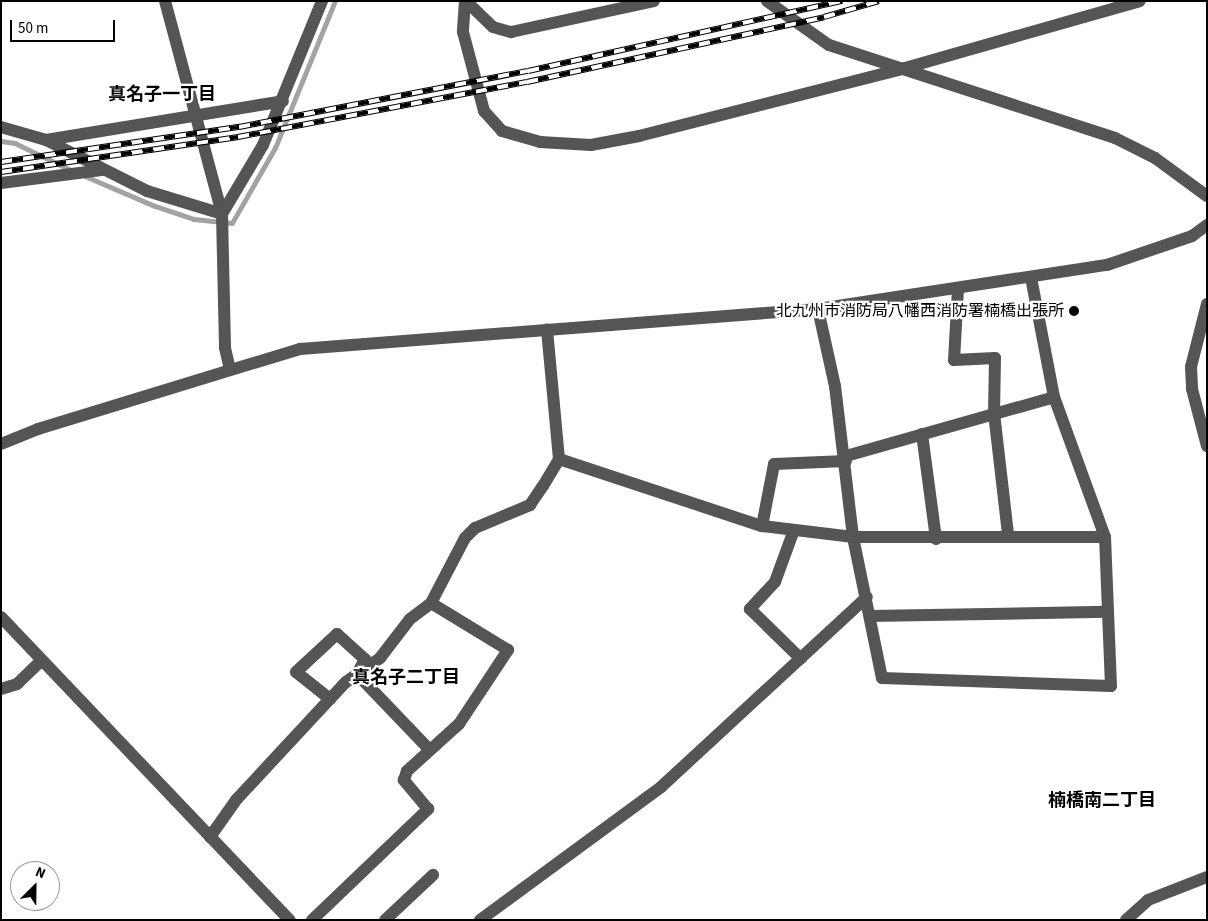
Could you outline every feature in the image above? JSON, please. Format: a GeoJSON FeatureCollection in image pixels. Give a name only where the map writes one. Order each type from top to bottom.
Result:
{"type":"FeatureCollection","features":[{"type":"Feature","properties":{"kind":"street"},"geometry":{"type":"LineString","coordinates":[[165,1],[222,214],[225,348],[230,369]]}},
{"type":"Feature","properties":{"kind":"street"},"geometry":{"type":"LineString","coordinates":[[222,214],[263,145],[283,101],[322,1]]}},
{"type":"Feature","properties":{"kind":"street"},"geometry":{"type":"LineString","coordinates":[[466,1],[493,27],[511,32],[654,1]]}},
{"type":"Feature","properties":{"kind":"street"},"geometry":{"type":"LineString","coordinates":[[466,1],[463,32],[484,111],[502,130],[540,142],[591,145],[639,136],[905,68],[1140,1]]}},
{"type":"Feature","properties":{"kind":"street"},"geometry":{"type":"LineString","coordinates":[[767,1],[829,45],[905,68],[1115,138],[1155,158],[1207,196]]}},
{"type":"Feature","properties":{"kind":"street"},"geometry":{"type":"LineString","coordinates":[[46,140],[283,101]]}},
{"type":"Feature","properties":{"kind":"street"},"geometry":{"type":"LineString","coordinates":[[1,127],[46,140],[147,191],[222,214]]}},
{"type":"Feature","properties":{"kind":"street"},"geometry":{"type":"LineString","coordinates":[[1,183],[103,170]]}},
{"type":"Feature","properties":{"kind":"street"},"geometry":{"type":"LineString","coordinates":[[1,444],[230,369],[300,349],[818,309],[1107,265],[1192,236],[1207,226]]}},
{"type":"Feature","properties":{"kind":"street"},"geometry":{"type":"LineString","coordinates":[[818,309],[846,458],[853,537],[882,678],[1111,686],[1105,537],[1054,396],[1031,278]]}},
{"type":"Feature","properties":{"kind":"street"},"geometry":{"type":"LineString","coordinates":[[958,289],[954,360],[995,358],[994,414],[1008,534]]}},
{"type":"Feature","properties":{"kind":"street"},"geometry":{"type":"LineString","coordinates":[[1207,304],[1191,367],[1192,389],[1207,446]]}},
{"type":"Feature","properties":{"kind":"street"},"geometry":{"type":"LineString","coordinates":[[210,837],[236,800],[330,699],[357,674],[380,658],[410,619],[431,603],[465,538],[475,528],[530,505],[559,459],[547,330]]}},
{"type":"Feature","properties":{"kind":"street"},"geometry":{"type":"LineString","coordinates":[[762,526],[774,464],[846,458],[1054,396]]}},
{"type":"Feature","properties":{"kind":"street"},"geometry":{"type":"LineString","coordinates":[[922,434],[936,539]]}},
{"type":"Feature","properties":{"kind":"street"},"geometry":{"type":"LineString","coordinates":[[559,459],[762,526],[853,537],[936,539],[1008,534],[1105,537]]}},
{"type":"Feature","properties":{"kind":"street"},"geometry":{"type":"LineString","coordinates":[[794,530],[775,582],[750,610],[801,659]]}},
{"type":"Feature","properties":{"kind":"street"},"geometry":{"type":"LineString","coordinates":[[480,920],[661,786],[867,598]]}},
{"type":"Feature","properties":{"kind":"street"},"geometry":{"type":"LineString","coordinates":[[312,920],[428,809],[404,780],[407,771],[458,724],[508,650],[431,603]]}},
{"type":"Feature","properties":{"kind":"street"},"geometry":{"type":"LineString","coordinates":[[870,616],[1107,612]]}},
{"type":"Feature","properties":{"kind":"street"},"geometry":{"type":"LineString","coordinates":[[1,617],[290,920]]}},
{"type":"Feature","properties":{"kind":"street"},"geometry":{"type":"LineString","coordinates":[[330,699],[296,672],[337,634],[365,659],[357,674]]}},
{"type":"Feature","properties":{"kind":"street"},"geometry":{"type":"LineString","coordinates":[[1,689],[17,684],[41,661]]}},
{"type":"Feature","properties":{"kind":"street"},"geometry":{"type":"LineString","coordinates":[[357,674],[430,750]]}},
{"type":"Feature","properties":{"kind":"street"},"geometry":{"type":"LineString","coordinates":[[385,920],[433,875]]}},
{"type":"Feature","properties":{"kind":"street"},"geometry":{"type":"LineString","coordinates":[[1126,920],[1148,900],[1207,877]]}},
{"type":"Feature","properties":{"kind":"waterway"},"geometry":{"type":"LineString","coordinates":[[85,176],[155,206],[194,219],[232,223],[275,148],[335,1]]}},
{"type":"Feature","properties":{"kind":"waterway"},"geometry":{"type":"LineString","coordinates":[[1,141],[15,143],[73,171]]}},
{"type":"Feature","properties":{"kind":"railway"},"geometry":{"type":"LineString","coordinates":[[1,162],[239,127],[528,71],[842,1]]}},
{"type":"Feature","properties":{"kind":"railway"},"geometry":{"type":"LineString","coordinates":[[1,172],[238,137],[527,82],[824,17],[879,1]]}},
{"type":"Feature","properties":{"kind":"place","name":"北九州市消防局八幡西消防署楠橋出張所"},"geometry":{"type":"Point","coordinates":[1074,311]}},
{"type":"Feature","properties":{"kind":"district","name":"真名子一丁目"},"geometry":{"type":"Point","coordinates":[162,95]}},
{"type":"Feature","properties":{"kind":"district","name":"真名子二丁目"},"geometry":{"type":"Point","coordinates":[406,678]}},
{"type":"Feature","properties":{"kind":"district","name":"楠橋南二丁目"},"geometry":{"type":"Point","coordinates":[1102,801]}}]}
